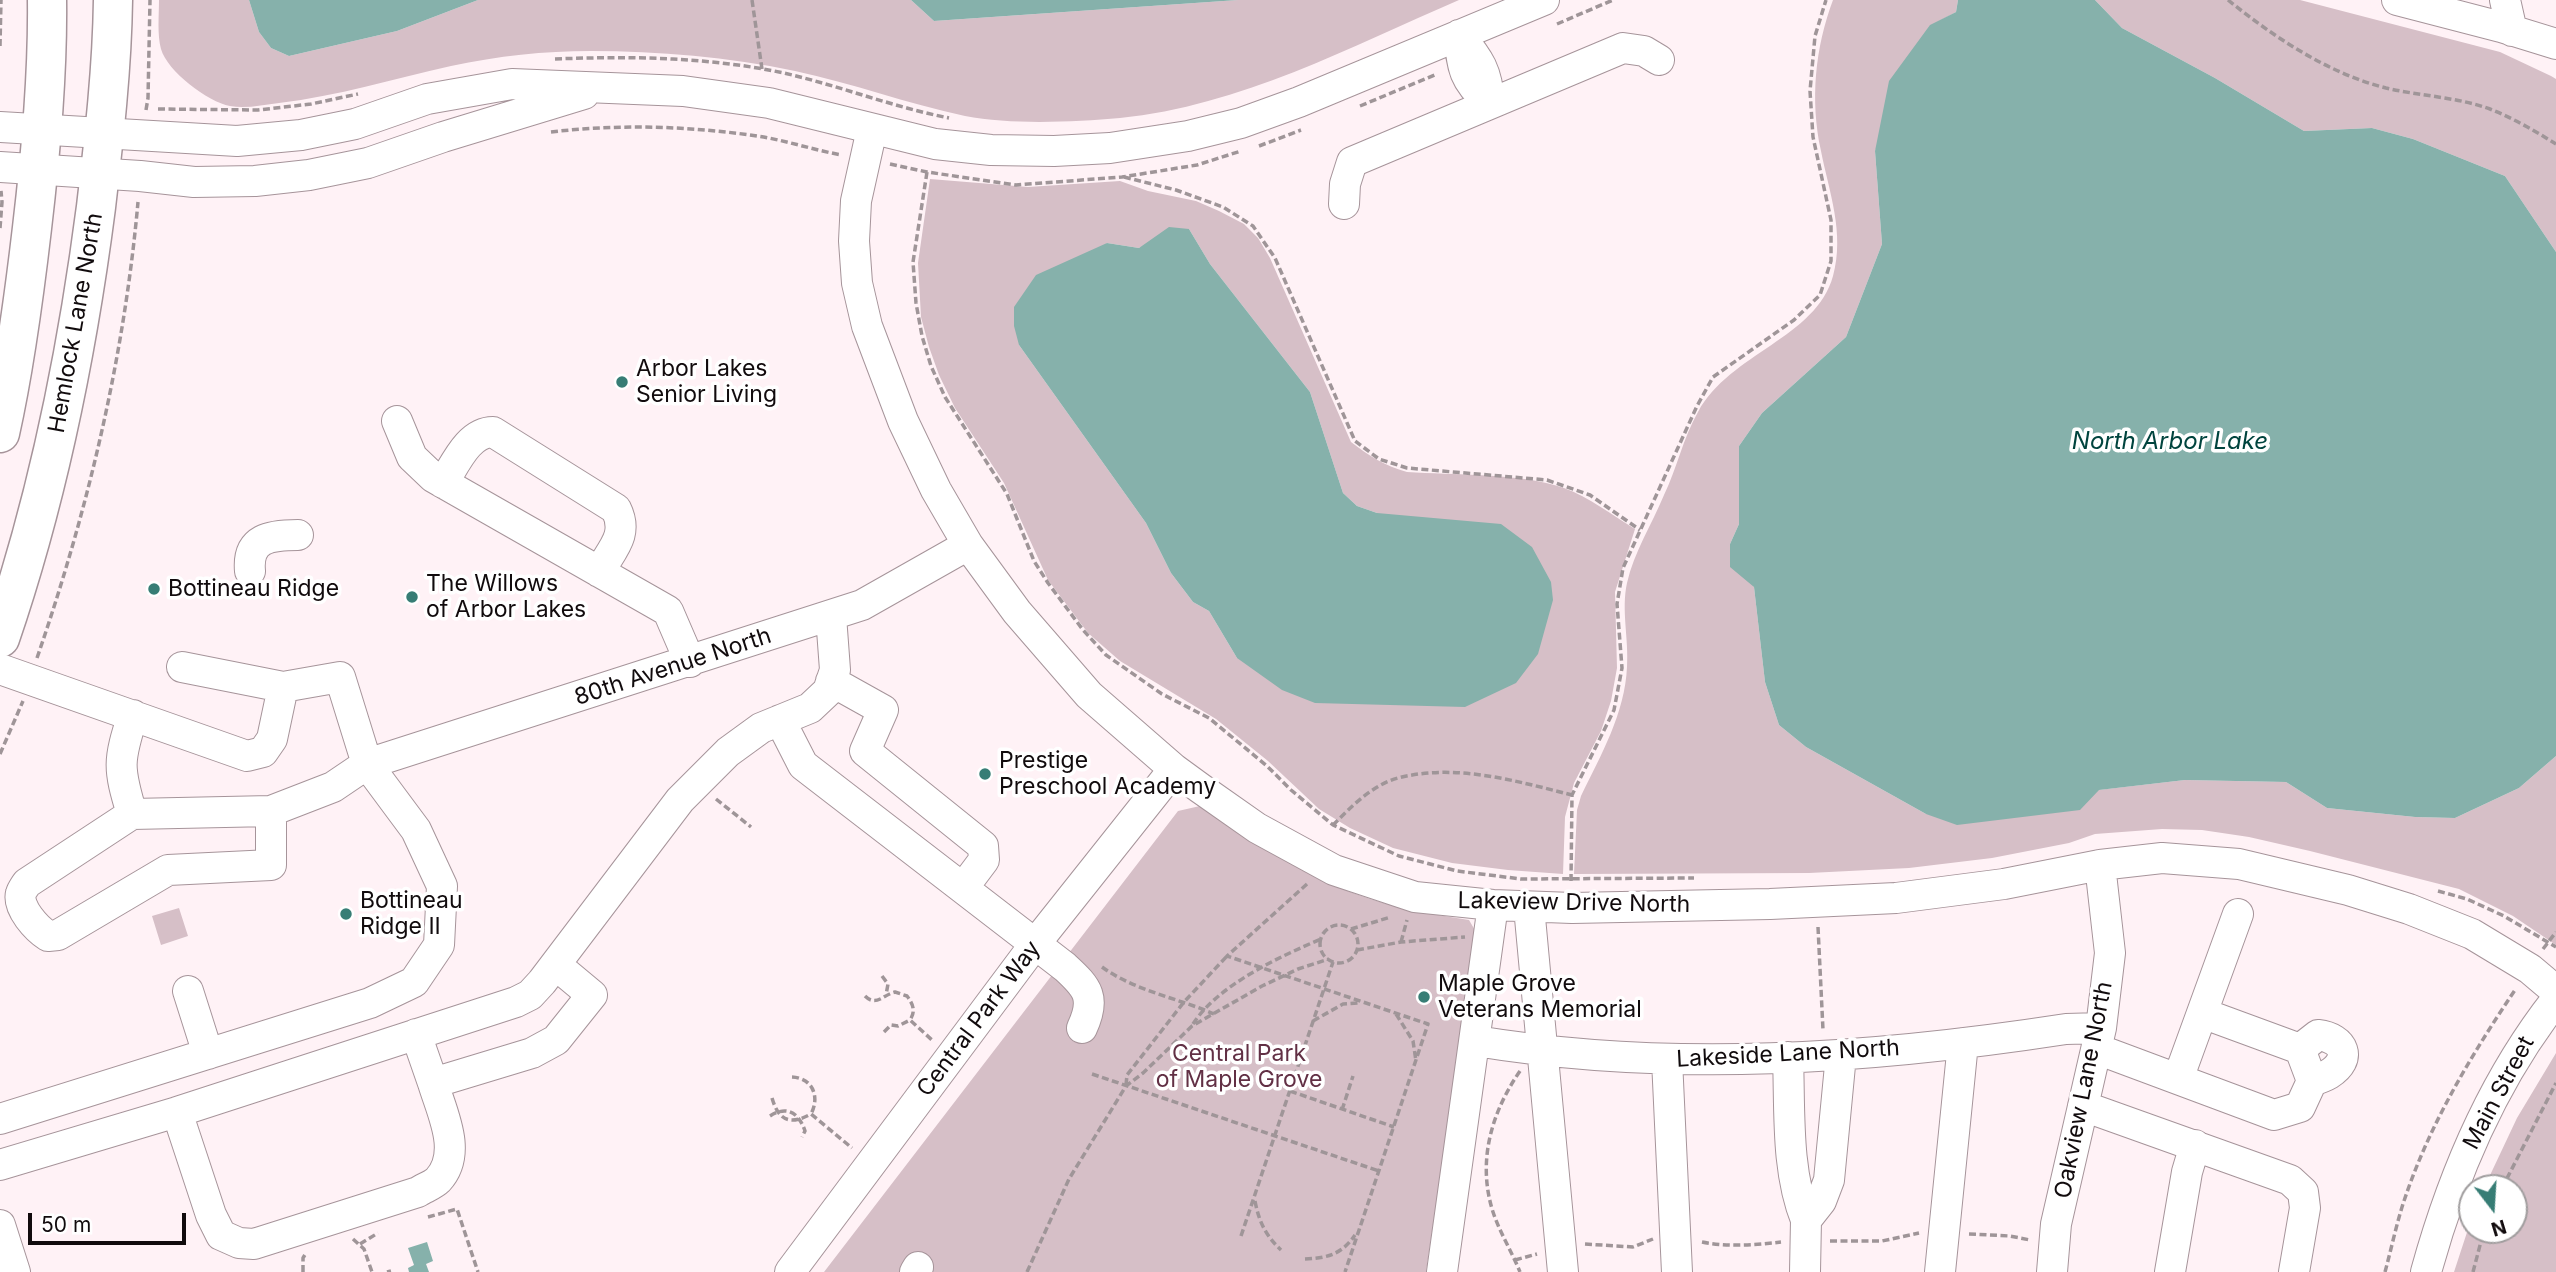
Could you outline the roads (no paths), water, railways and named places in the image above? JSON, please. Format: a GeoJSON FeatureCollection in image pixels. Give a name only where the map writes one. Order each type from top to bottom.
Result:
{"type":"FeatureCollection","features":[{"type":"Feature","properties":{"kind":"main road"},"geometry":{"type":"LineString","coordinates":[[0,433],[17,349],[38,170],[47,57],[47,0]]}},
{"type":"Feature","properties":{"kind":"main road","name":"Hemlock Lane North"},"geometry":{"type":"LineString","coordinates":[[0,638],[28,554],[59,428],[83,307],[111,76],[113,0]]}},
{"type":"Feature","properties":{"kind":"street"},"geometry":{"type":"LineString","coordinates":[[0,127],[237,141],[301,135],[355,124],[427,99],[512,83],[683,91],[769,103],[935,144],[1003,151],[1110,148],[1188,136],[1241,123],[1299,102],[1544,0]]}},
{"type":"Feature","properties":{"kind":"street"},"geometry":{"type":"LineString","coordinates":[[2397,0],[2556,44]]}},
{"type":"Feature","properties":{"kind":"street"},"geometry":{"type":"LineString","coordinates":[[2505,0],[2512,31]]}},
{"type":"Feature","properties":{"kind":"street"},"geometry":{"type":"LineString","coordinates":[[1459,35],[1461,64],[1472,87],[1489,103]]}},
{"type":"Feature","properties":{"kind":"street"},"geometry":{"type":"LineString","coordinates":[[1344,204],[1345,184],[1352,162],[1623,48],[1644,51],[1660,60]]}},
{"type":"Feature","properties":{"kind":"street"},"geometry":{"type":"LineString","coordinates":[[0,180],[38,170],[194,182],[255,181],[309,175],[368,163],[443,136],[601,89]]}},
{"type":"Feature","properties":{"kind":"street","name":"Lakeview Drive North"},"geometry":{"type":"LineString","coordinates":[[872,129],[856,201],[854,241],[858,284],[867,326],[903,421],[936,490],[968,545],[1017,612],[1088,695],[1174,769],[1257,828],[1334,870],[1415,897],[1529,907],[1770,904],[1896,898],[2004,884],[2100,866],[2162,858],[2239,864],[2347,890],[2409,909],[2472,934],[2530,968],[2556,991]]}},
{"type":"Feature","properties":{"kind":"street"},"geometry":{"type":"LineString","coordinates":[[397,421],[412,457],[433,477],[668,611],[690,662]]}},
{"type":"Feature","properties":{"kind":"street"},"geometry":{"type":"LineString","coordinates":[[443,483],[474,438],[484,432],[493,432],[616,509],[622,521],[622,533],[598,572]]}},
{"type":"Feature","properties":{"kind":"street"},"geometry":{"type":"LineString","coordinates":[[250,571],[249,560],[253,548],[268,537],[298,535]]}},
{"type":"Feature","properties":{"kind":"street","name":"80th Avenue North"},"geometry":{"type":"LineString","coordinates":[[132,814],[271,811],[333,787],[367,764],[831,617],[862,605],[968,545]]}},
{"type":"Feature","properties":{"kind":"street"},"geometry":{"type":"LineString","coordinates":[[0,1165],[177,1112],[516,1002],[530,995],[556,965],[680,800],[728,752],[761,728],[810,708],[828,691],[835,670],[831,617]]}},
{"type":"Feature","properties":{"kind":"street"},"geometry":{"type":"LineString","coordinates":[[0,1119],[370,1003],[414,982],[439,945],[442,886],[416,831],[367,764],[340,677],[283,687],[182,667]]}},
{"type":"Feature","properties":{"kind":"street"},"geometry":{"type":"LineString","coordinates":[[0,669],[247,756],[263,752],[272,739],[283,687]]}},
{"type":"Feature","properties":{"kind":"street"},"geometry":{"type":"LineString","coordinates":[[831,681],[883,710],[865,751],[983,846],[984,860],[963,888]]}},
{"type":"Feature","properties":{"kind":"street"},"geometry":{"type":"LineString","coordinates":[[133,715],[121,755],[120,771],[132,814],[27,883],[20,892],[22,904],[38,929],[48,936],[58,935],[168,870],[271,865],[271,811]]}},
{"type":"Feature","properties":{"kind":"street"},"geometry":{"type":"LineString","coordinates":[[780,720],[803,765],[1065,967],[1088,991],[1090,1010],[1082,1028]]}},
{"type":"Feature","properties":{"kind":"street","name":"Central Park Way"},"geometry":{"type":"LineString","coordinates":[[799,1270],[1035,944],[1174,769]]}},
{"type":"Feature","properties":{"kind":"street","name":"Oakview Lane North"},"geometry":{"type":"LineString","coordinates":[[2052,1272],[2056,1224],[2099,1038],[2110,953],[2100,866]]}},
{"type":"Feature","properties":{"kind":"street"},"geometry":{"type":"LineString","coordinates":[[1442,1272],[1493,905]]}},
{"type":"Feature","properties":{"kind":"street"},"geometry":{"type":"LineString","coordinates":[[1529,907],[1532,1061],[1562,1260]]}},
{"type":"Feature","properties":{"kind":"street"},"geometry":{"type":"LineString","coordinates":[[2178,1079],[2238,914]]}},
{"type":"Feature","properties":{"kind":"street"},"geometry":{"type":"LineString","coordinates":[[433,1083],[532,1052],[556,1040],[597,999],[556,965]]}},
{"type":"Feature","properties":{"kind":"street"},"geometry":{"type":"LineString","coordinates":[[188,991],[208,1054]]}},
{"type":"Feature","properties":{"kind":"street","name":"Main Street"},"geometry":{"type":"LineString","coordinates":[[2426,1272],[2455,1182],[2486,1110],[2531,1032],[2556,1000]]}},
{"type":"Feature","properties":{"kind":"street"},"geometry":{"type":"LineString","coordinates":[[2202,1013],[2300,1049],[2312,1081]]}},
{"type":"Feature","properties":{"kind":"street","name":"Lakeside Lane North"},"geometry":{"type":"LineString","coordinates":[[1476,1041],[1532,1061],[1788,1057],[1833,1048],[1963,1043],[2066,1029],[2099,1038]]}},
{"type":"Feature","properties":{"kind":"street"},"geometry":{"type":"LineString","coordinates":[[177,1112],[211,1214],[221,1235],[239,1243],[254,1244],[418,1192],[438,1181],[449,1157],[451,1140],[416,1034]]}},
{"type":"Feature","properties":{"kind":"street"},"geometry":{"type":"LineString","coordinates":[[2099,1038],[2178,1079],[2274,1115],[2300,1107],[2312,1081],[2329,1074],[2339,1065],[2343,1054],[2340,1044],[2332,1037],[2318,1035],[2300,1049]]}},
{"type":"Feature","properties":{"kind":"street"},"geometry":{"type":"LineString","coordinates":[[1940,1272],[1963,1043]]}},
{"type":"Feature","properties":{"kind":"street"},"geometry":{"type":"LineString","coordinates":[[1805,1245],[1829,1180],[1833,1048]]}},
{"type":"Feature","properties":{"kind":"street"},"geometry":{"type":"LineString","coordinates":[[1788,1057],[1794,1178],[1805,1245]]}},
{"type":"Feature","properties":{"kind":"street"},"geometry":{"type":"LineString","coordinates":[[1667,1060],[1677,1272]]}},
{"type":"Feature","properties":{"kind":"street"},"geometry":{"type":"LineString","coordinates":[[2083,1106],[2290,1180],[2303,1192],[2305,1208],[2294,1272]]}},
{"type":"Feature","properties":{"kind":"street"},"geometry":{"type":"LineString","coordinates":[[2170,1272],[2187,1172],[2195,1145]]}},
{"type":"Feature","properties":{"kind":"street"},"geometry":{"type":"LineString","coordinates":[[0,1225],[15,1272]]}},
{"type":"Feature","properties":{"kind":"water"},"geometry":{"type":"Polygon","coordinates":[[[249,0],[478,0],[397,31],[289,56],[271,48],[259,32],[249,0]]]}},
{"type":"Feature","properties":{"kind":"water"},"geometry":{"type":"Polygon","coordinates":[[[911,0],[1238,0],[934,21],[911,0]]]}},
{"type":"Feature","properties":{"kind":"water","name":"North Arbor Lake"},"geometry":{"type":"Polygon","coordinates":[[[1958,0],[2095,0],[2122,28],[2215,78],[2304,131],[2372,128],[2413,139],[2505,176],[2556,252],[2556,756],[2519,788],[2455,818],[2415,817],[2327,808],[2286,782],[2185,780],[2099,790],[2080,810],[1957,825],[1926,814],[1806,747],[1779,725],[1765,682],[1754,587],[1730,567],[1730,544],[1739,524],[1739,446],[1762,413],[1846,337],[1882,244],[1875,151],[1889,81],[1930,25],[1956,12],[1958,0]]]}},
{"type":"Feature","properties":{"kind":"water"},"geometry":{"type":"Polygon","coordinates":[[[1169,227],[1189,229],[1210,264],[1310,392],[1343,493],[1357,506],[1377,513],[1501,524],[1532,547],[1551,582],[1553,600],[1538,654],[1516,683],[1465,707],[1315,703],[1282,690],[1237,658],[1209,611],[1193,602],[1171,573],[1146,523],[1019,345],[1014,326],[1014,307],[1036,275],[1107,243],[1139,248],[1169,227]]]}},
{"type":"Feature","properties":{"kind":"water"},"geometry":{"type":"Polygon","coordinates":[[[427,1242],[433,1261],[426,1264],[429,1272],[409,1272],[408,1268],[414,1265],[408,1248],[427,1242]]]}},
{"type":"Feature","properties":{"kind":"place","name":"Arbor Lakes Senior Living"},"geometry":{"type":"Point","coordinates":[622,382]}},
{"type":"Feature","properties":{"kind":"place","name":"Bottineau Ridge"},"geometry":{"type":"Point","coordinates":[154,589]}},
{"type":"Feature","properties":{"kind":"place","name":"The Willows of Arbor Lakes"},"geometry":{"type":"Point","coordinates":[412,597]}},
{"type":"Feature","properties":{"kind":"place","name":"Prestige Preschool Academy"},"geometry":{"type":"Point","coordinates":[985,774]}},
{"type":"Feature","properties":{"kind":"place","name":"Bottineau Ridge II"},"geometry":{"type":"Point","coordinates":[346,914]}},
{"type":"Feature","properties":{"kind":"place","name":"Maple Grove Veterans Memorial"},"geometry":{"type":"Point","coordinates":[1424,997]}},
{"type":"Feature","properties":{"kind":"park label","name":"Central Park of Maple Grove"},"geometry":{"type":"Point","coordinates":[1239,1067]}}]}
